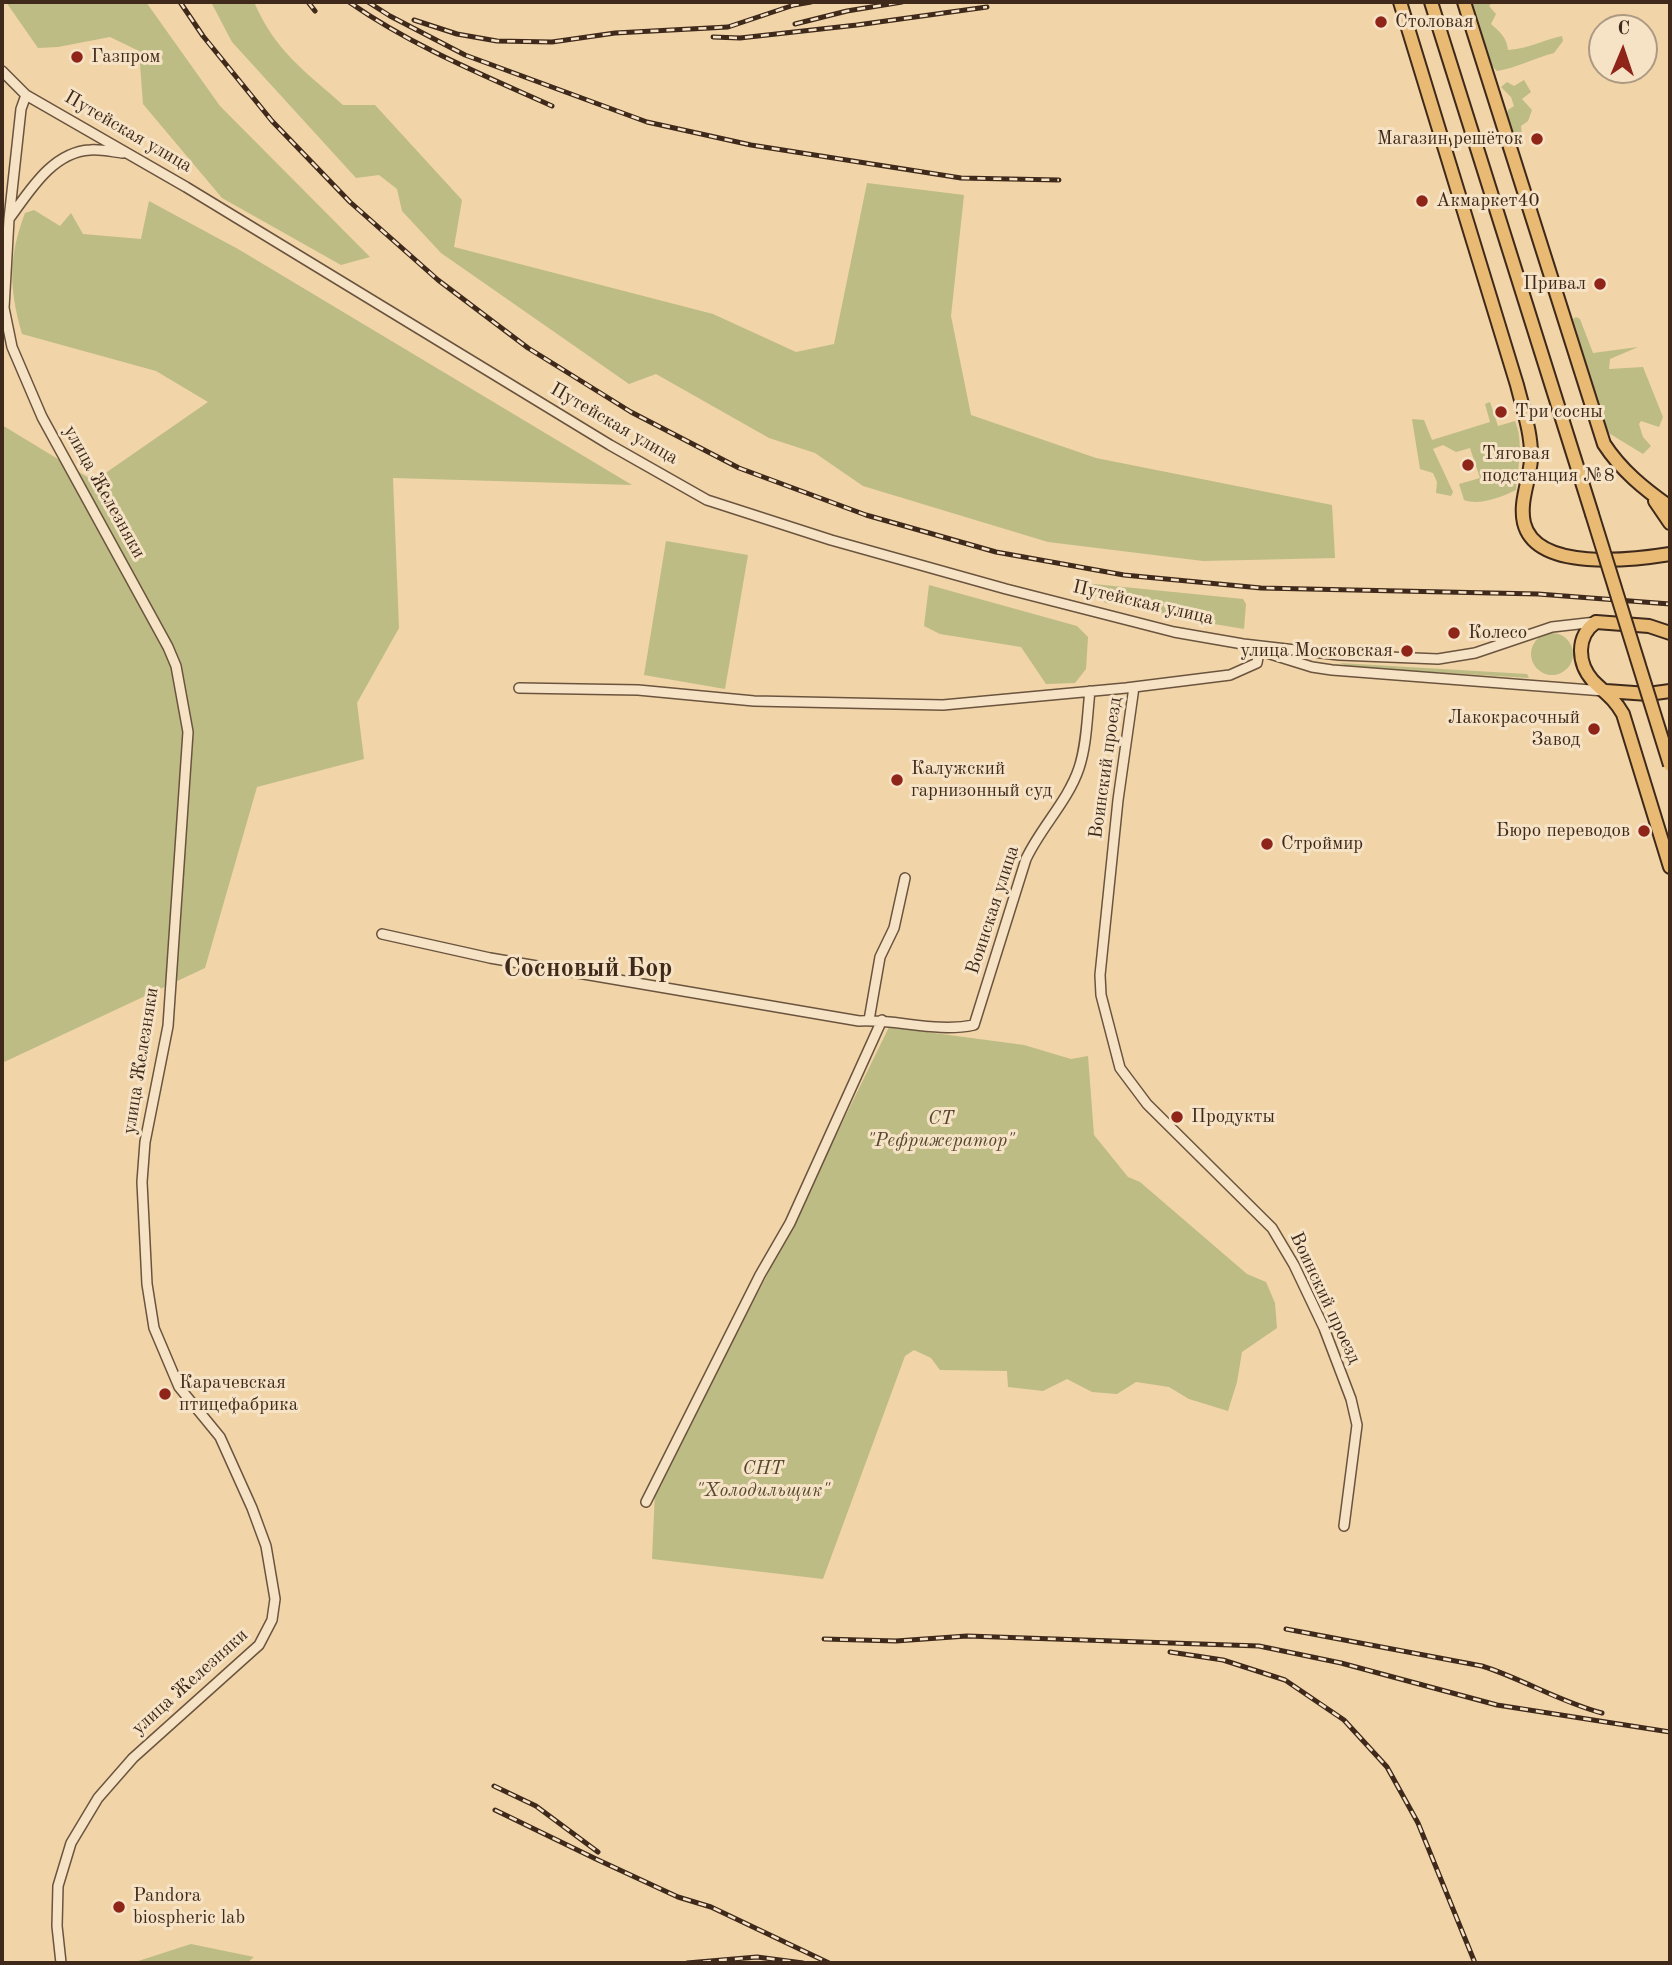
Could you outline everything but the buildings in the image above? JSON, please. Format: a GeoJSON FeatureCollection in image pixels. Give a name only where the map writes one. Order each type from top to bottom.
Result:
{"type":"FeatureCollection","features":[{"type":"Feature","properties":{"kind":"main road"},"geometry":{"type":"LineString","coordinates":[[1400,2],[1528,429],[1531,463],[1523,508],[1527,532],[1545,550],[1558,554],[1609,560],[1670,554]]}},
{"type":"Feature","properties":{"kind":"main road"},"geometry":{"type":"LineString","coordinates":[[1431,2],[1670,765]]}},
{"type":"Feature","properties":{"kind":"main road"},"geometry":{"type":"LineString","coordinates":[[1464,2],[1604,444],[1616,464],[1670,507]]}},
{"type":"Feature","properties":{"kind":"main road"},"geometry":{"type":"LineString","coordinates":[[1649,492],[1670,523]]}},
{"type":"Feature","properties":{"kind":"main road"},"geometry":{"type":"LineString","coordinates":[[1651,557],[1670,543]]}},
{"type":"Feature","properties":{"kind":"main road"},"geometry":{"type":"LineString","coordinates":[[1597,622],[1584,634],[1581,657],[1593,681],[1606,691],[1623,714],[1670,867]]}},
{"type":"Feature","properties":{"kind":"main road","name":"Путейская улица"},"geometry":{"type":"LineString","coordinates":[[1597,622],[1649,626],[1670,633]]}},
{"type":"Feature","properties":{"kind":"main road","name":"Путейская улица"},"geometry":{"type":"LineString","coordinates":[[1606,691],[1648,694],[1670,691]]}},
{"type":"Feature","properties":{"kind":"street","name":"Путейская улица"},"geometry":{"type":"LineString","coordinates":[[2,71],[26,95],[129,153],[610,445],[707,500],[831,540],[1006,589],[1174,632],[1243,644],[1339,655],[1438,659],[1475,653],[1552,627],[1597,622]]}},
{"type":"Feature","properties":{"kind":"street","name":"улица Железняки"},"geometry":{"type":"LineString","coordinates":[[26,95],[21,109],[9,219],[4,308],[12,347],[43,417],[168,647],[176,666],[188,733],[168,1026],[145,1142],[142,1182],[147,1284],[154,1328],[179,1387],[220,1437],[252,1508],[266,1546],[275,1599],[272,1620],[259,1646],[133,1758],[98,1798],[71,1843],[58,1886],[57,1926],[61,1963]]}},
{"type":"Feature","properties":{"kind":"street"},"geometry":{"type":"LineString","coordinates":[[9,219],[41,177],[59,161],[90,150],[129,153]]}},
{"type":"Feature","properties":{"kind":"street","name":"Путейская улица"},"geometry":{"type":"LineString","coordinates":[[1243,644],[1259,652],[1332,670],[1606,691]]}},
{"type":"Feature","properties":{"kind":"street"},"geometry":{"type":"LineString","coordinates":[[519,688],[638,690],[754,701],[943,705],[1230,675],[1257,663],[1259,652]]}},
{"type":"Feature","properties":{"kind":"street","name":"Воинский проезд"},"geometry":{"type":"LineString","coordinates":[[1134,687],[1118,800],[1100,975],[1101,995],[1120,1068],[1147,1104],[1272,1228],[1294,1265],[1324,1328],[1351,1399],[1357,1425],[1344,1526]]}},
{"type":"Feature","properties":{"kind":"street","name":"Воинская улица"},"geometry":{"type":"LineString","coordinates":[[882,1020],[955,1029],[974,1025],[1026,859],[1079,769],[1090,691]]}},
{"type":"Feature","properties":{"kind":"street"},"geometry":{"type":"LineString","coordinates":[[869,1020],[880,957],[894,928],[905,877]]}},
{"type":"Feature","properties":{"kind":"street"},"geometry":{"type":"LineString","coordinates":[[382,934],[490,958],[859,1021],[882,1020],[790,1223],[760,1275],[646,1503]]}},
{"type":"Feature","properties":{"kind":"green space"},"geometry":{"type":"Polygon","coordinates":[[[6,2],[146,2],[220,106],[370,257],[341,265],[222,198],[143,104],[139,51],[110,37],[38,48],[6,2]]]}},
{"type":"Feature","properties":{"kind":"green space"},"geometry":{"type":"Polygon","coordinates":[[[211,2],[254,2],[281,47],[343,105],[375,105],[462,200],[454,247],[713,314],[796,352],[834,344],[867,183],[964,195],[951,316],[971,415],[1096,458],[1332,505],[1335,558],[1203,561],[1048,542],[863,486],[815,453],[769,438],[656,374],[629,384],[441,253],[402,211],[397,189],[379,175],[356,178],[232,42],[211,2]]]}},
{"type":"Feature","properties":{"kind":"green space"},"geometry":{"type":"Polygon","coordinates":[[[1471,2],[1493,2],[1489,6],[1496,14],[1491,24],[1505,39],[1508,50],[1562,36],[1563,41],[1554,53],[1497,71],[1488,62],[1488,53],[1478,20],[1470,7],[1471,2]]]}},
{"type":"Feature","properties":{"kind":"green space"},"geometry":{"type":"Polygon","coordinates":[[[1524,80],[1531,92],[1522,99],[1532,110],[1528,121],[1521,126],[1522,136],[1514,140],[1505,124],[1508,110],[1514,106],[1511,97],[1501,87],[1507,82],[1514,86],[1524,80]]]}},
{"type":"Feature","properties":{"kind":"green space"},"geometry":{"type":"Polygon","coordinates":[[[149,201],[238,249],[632,485],[393,478],[399,628],[357,703],[364,759],[257,787],[205,968],[2,1063],[2,425],[94,481],[208,402],[156,371],[22,334],[13,287],[13,259],[25,213],[34,210],[60,226],[71,213],[83,234],[141,239],[149,201]]]}},
{"type":"Feature","properties":{"kind":"green space"},"geometry":{"type":"Polygon","coordinates":[[[1573,319],[1580,319],[1593,353],[1638,347],[1610,359],[1609,369],[1643,367],[1663,417],[1659,427],[1641,421],[1639,424],[1643,437],[1651,446],[1643,454],[1607,432],[1573,319]]]}},
{"type":"Feature","properties":{"kind":"green space"},"geometry":{"type":"Polygon","coordinates":[[[1490,402],[1498,426],[1515,421],[1518,429],[1520,455],[1516,490],[1484,501],[1464,500],[1459,484],[1480,478],[1470,448],[1456,452],[1443,445],[1433,449],[1453,492],[1451,496],[1436,493],[1437,482],[1433,473],[1420,469],[1412,419],[1424,420],[1432,440],[1490,422],[1485,404],[1490,402]]]}},
{"type":"Feature","properties":{"kind":"green space"},"geometry":{"type":"Polygon","coordinates":[[[666,541],[748,555],[725,689],[644,675],[666,541]]]}},
{"type":"Feature","properties":{"kind":"green space"},"geometry":{"type":"Polygon","coordinates":[[[1094,584],[1243,599],[1246,604],[1244,629],[1106,603],[1080,588],[1094,584]]]}},
{"type":"Feature","properties":{"kind":"green space"},"geometry":{"type":"Polygon","coordinates":[[[929,585],[1077,626],[1088,637],[1086,669],[1075,683],[1046,684],[1021,647],[940,634],[924,626],[929,585]]]}},
{"type":"Feature","properties":{"kind":"green space"},"geometry":{"type":"Polygon","coordinates":[[[1552,633],[1567,639],[1573,654],[1567,669],[1552,675],[1537,669],[1531,654],[1537,639],[1552,633]]]}},
{"type":"Feature","properties":{"kind":"green space"},"geometry":{"type":"Polygon","coordinates":[[[1340,663],[1527,674],[1529,678],[1349,667],[1340,663]]]}},
{"type":"Feature","properties":{"kind":"green space"},"geometry":{"type":"Polygon","coordinates":[[[889,1027],[1024,1045],[1071,1059],[1088,1056],[1094,1135],[1128,1177],[1140,1182],[1247,1274],[1266,1282],[1275,1303],[1277,1328],[1242,1352],[1228,1411],[1189,1399],[1169,1387],[1136,1382],[1117,1394],[1092,1392],[1067,1379],[1043,1391],[1008,1387],[1007,1371],[940,1370],[931,1358],[914,1350],[905,1356],[823,1579],[652,1559],[655,1491],[778,1254],[889,1027]]]}},
{"type":"Feature","properties":{"kind":"green space"},"geometry":{"type":"Polygon","coordinates":[[[191,1944],[254,1957],[247,1963],[132,1963],[191,1944]]]}},
{"type":"Feature","properties":{"kind":"railway"},"geometry":{"type":"LineString","coordinates":[[180,2],[203,36],[272,121],[350,202],[438,280],[528,348],[631,412],[739,468],[866,515],[996,552],[1124,575],[1261,588],[1538,594],[1670,604]]}},
{"type":"Feature","properties":{"kind":"railway"},"geometry":{"type":"LineString","coordinates":[[308,2],[315,11]]}},
{"type":"Feature","properties":{"kind":"railway"},"geometry":{"type":"LineString","coordinates":[[349,2],[423,46],[552,106]]}},
{"type":"Feature","properties":{"kind":"railway"},"geometry":{"type":"LineString","coordinates":[[368,2],[465,55],[647,122],[751,145],[961,178],[1059,180]]}},
{"type":"Feature","properties":{"kind":"railway"},"geometry":{"type":"LineString","coordinates":[[414,20],[457,34],[497,41],[552,42],[615,33],[728,27],[811,2]]}},
{"type":"Feature","properties":{"kind":"railway"},"geometry":{"type":"LineString","coordinates":[[795,24],[847,11],[902,2]]}},
{"type":"Feature","properties":{"kind":"railway"},"geometry":{"type":"LineString","coordinates":[[713,37],[740,38],[987,7]]}},
{"type":"Feature","properties":{"kind":"railway"},"geometry":{"type":"LineString","coordinates":[[1286,1629],[1482,1666],[1602,1713]]}},
{"type":"Feature","properties":{"kind":"railway"},"geometry":{"type":"LineString","coordinates":[[824,1639],[896,1641],[967,1636],[1259,1646],[1341,1663],[1497,1705],[1670,1732]]}},
{"type":"Feature","properties":{"kind":"railway"},"geometry":{"type":"LineString","coordinates":[[1170,1652],[1223,1660],[1285,1680],[1344,1720],[1387,1767],[1418,1823],[1475,1963]]}},
{"type":"Feature","properties":{"kind":"railway"},"geometry":{"type":"LineString","coordinates":[[494,1786],[536,1806],[598,1852]]}},
{"type":"Feature","properties":{"kind":"railway"},"geometry":{"type":"LineString","coordinates":[[495,1810],[678,1897],[711,1907],[829,1963]]}},
{"type":"Feature","properties":{"kind":"railway"},"geometry":{"type":"LineString","coordinates":[[687,1963],[757,1957],[803,1963]]}},
{"type":"Feature","properties":{"kind":"place","name":"Столовая"},"geometry":{"type":"Point","coordinates":[1381,22]}},
{"type":"Feature","properties":{"kind":"place","name":"Газпром"},"geometry":{"type":"Point","coordinates":[77,57]}},
{"type":"Feature","properties":{"kind":"place","name":"Магазин решёток"},"geometry":{"type":"Point","coordinates":[1537,139]}},
{"type":"Feature","properties":{"kind":"place","name":"Акмаркет40"},"geometry":{"type":"Point","coordinates":[1422,201]}},
{"type":"Feature","properties":{"kind":"place","name":"Привал"},"geometry":{"type":"Point","coordinates":[1600,284]}},
{"type":"Feature","properties":{"kind":"place","name":"Три сосны"},"geometry":{"type":"Point","coordinates":[1501,412]}},
{"type":"Feature","properties":{"kind":"place","name":"Тяговая подстанция №8"},"geometry":{"type":"Point","coordinates":[1468,465]}},
{"type":"Feature","properties":{"kind":"place","name":"Колесо"},"geometry":{"type":"Point","coordinates":[1454,633]}},
{"type":"Feature","properties":{"kind":"place","name":"улица Московская"},"geometry":{"type":"Point","coordinates":[1407,651]}},
{"type":"Feature","properties":{"kind":"place","name":"Лакокрасочный Завод"},"geometry":{"type":"Point","coordinates":[1594,729]}},
{"type":"Feature","properties":{"kind":"place","name":"Калужский гарнизонный суд"},"geometry":{"type":"Point","coordinates":[897,780]}},
{"type":"Feature","properties":{"kind":"place","name":"Бюро переводов"},"geometry":{"type":"Point","coordinates":[1644,831]}},
{"type":"Feature","properties":{"kind":"place","name":"Строймир"},"geometry":{"type":"Point","coordinates":[1267,844]}},
{"type":"Feature","properties":{"kind":"place","name":"Продукты"},"geometry":{"type":"Point","coordinates":[1177,1117]}},
{"type":"Feature","properties":{"kind":"place","name":"Карачевская птицефабрика"},"geometry":{"type":"Point","coordinates":[165,1394]}},
{"type":"Feature","properties":{"kind":"place","name":"Pandora biospheric lab"},"geometry":{"type":"Point","coordinates":[119,1907]}},
{"type":"Feature","properties":{"kind":"district","name":"Сосновый Бор"},"geometry":{"type":"Point","coordinates":[588,969]}},
{"type":"Feature","properties":{"kind":"park label","name":"СТ \"Рефрижератор\""},"geometry":{"type":"Point","coordinates":[941,1130]}},
{"type":"Feature","properties":{"kind":"park label","name":"СНТ \"Холодильщик\""},"geometry":{"type":"Point","coordinates":[763,1480]}}]}
